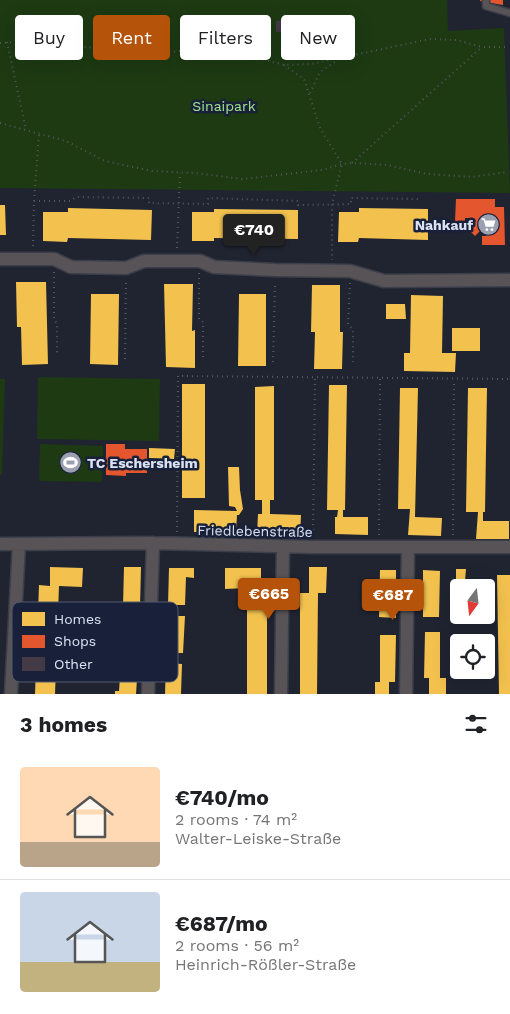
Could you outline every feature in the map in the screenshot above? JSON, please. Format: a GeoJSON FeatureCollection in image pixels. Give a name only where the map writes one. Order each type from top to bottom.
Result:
{"type":"FeatureCollection","features":[{"type":"Feature","properties":{"kind":"street"},"geometry":{"type":"LineString","coordinates":[[0,259],[54,259],[71,267],[126,268],[144,261],[177,260],[200,261],[214,267],[350,271],[384,281],[510,280]]}},
{"type":"Feature","properties":{"kind":"street","name":"Friedlebenstraße"},"geometry":{"type":"LineString","coordinates":[[0,544],[510,548]]}},
{"type":"Feature","properties":{"kind":"street"},"geometry":{"type":"LineString","coordinates":[[16,602],[19,544]]}},
{"type":"Feature","properties":{"kind":"street"},"geometry":{"type":"LineString","coordinates":[[151,602],[153,544]]}},
{"type":"Feature","properties":{"kind":"street"},"geometry":{"type":"LineString","coordinates":[[281,694],[283,546]]}},
{"type":"Feature","properties":{"kind":"street"},"geometry":{"type":"LineString","coordinates":[[406,694],[408,548]]}},
{"type":"Feature","properties":{"kind":"street"},"geometry":{"type":"LineString","coordinates":[[11,694],[12,675]]}},
{"type":"Feature","properties":{"kind":"lane"},"geometry":{"type":"LineString","coordinates":[[486,0],[486,6],[510,13]]}},
{"type":"Feature","properties":{"kind":"path"},"geometry":{"type":"LineString","coordinates":[[0,44],[34,40],[148,54],[191,50],[251,56],[284,65],[311,64],[334,60]]}},
{"type":"Feature","properties":{"kind":"path"},"geometry":{"type":"LineString","coordinates":[[355,56],[430,40],[456,40],[482,46],[508,47]]}},
{"type":"Feature","properties":{"kind":"path"},"geometry":{"type":"LineString","coordinates":[[7,42],[26,130]]}},
{"type":"Feature","properties":{"kind":"path"},"geometry":{"type":"LineString","coordinates":[[352,163],[482,46]]}},
{"type":"Feature","properties":{"kind":"path"},"geometry":{"type":"LineString","coordinates":[[310,93],[320,72],[338,60]]}},
{"type":"Feature","properties":{"kind":"path"},"geometry":{"type":"LineString","coordinates":[[284,65],[304,79],[320,128],[342,164],[332,204],[332,271]]}},
{"type":"Feature","properties":{"kind":"path"},"geometry":{"type":"LineString","coordinates":[[0,123],[66,141],[105,161],[152,171],[243,179],[322,170],[352,163],[387,165],[427,174],[472,177],[507,172]]}},
{"type":"Feature","properties":{"kind":"path"},"geometry":{"type":"LineString","coordinates":[[33,259],[34,201],[39,134]]}},
{"type":"Feature","properties":{"kind":"path"},"geometry":{"type":"LineString","coordinates":[[177,260],[180,172]]}},
{"type":"Feature","properties":{"kind":"path"},"geometry":{"type":"LineString","coordinates":[[34,201],[70,201],[76,197],[150,198],[150,203],[208,204],[208,198],[298,201],[298,205],[351,204],[351,198],[418,199]]}},
{"type":"Feature","properties":{"kind":"path"},"geometry":{"type":"LineString","coordinates":[[54,259],[54,319],[57,324],[57,356]]}},
{"type":"Feature","properties":{"kind":"path"},"geometry":{"type":"LineString","coordinates":[[200,261],[199,319],[203,322],[203,358]]}},
{"type":"Feature","properties":{"kind":"path"},"geometry":{"type":"LineString","coordinates":[[125,359],[126,268]]}},
{"type":"Feature","properties":{"kind":"path"},"geometry":{"type":"LineString","coordinates":[[274,362],[275,270]]}},
{"type":"Feature","properties":{"kind":"path"},"geometry":{"type":"LineString","coordinates":[[350,271],[348,324],[353,330],[353,362]]}},
{"type":"Feature","properties":{"kind":"path"},"geometry":{"type":"LineString","coordinates":[[176,545],[178,376],[510,379]]}},
{"type":"Feature","properties":{"kind":"path"},"geometry":{"type":"LineString","coordinates":[[313,547],[315,377]]}},
{"type":"Feature","properties":{"kind":"path"},"geometry":{"type":"LineString","coordinates":[[379,547],[380,378]]}},
{"type":"Feature","properties":{"kind":"path"},"geometry":{"type":"LineString","coordinates":[[453,547],[454,379]]}},
{"type":"Feature","properties":{"kind":"green space","name":"Sinaipark"},"geometry":{"type":"Polygon","coordinates":[[[0,0],[447,0],[448,31],[504,28],[510,193],[0,188],[0,0]]]}},
{"type":"Feature","properties":{"kind":"green space"},"geometry":{"type":"Polygon","coordinates":[[[38,377],[160,379],[159,441],[37,439],[38,377]]]}},
{"type":"Feature","properties":{"kind":"green space"},"geometry":{"type":"Polygon","coordinates":[[[0,379],[5,379],[2,475],[0,475],[0,379]]]}},
{"type":"Feature","properties":{"kind":"green space","name":"TC Eschersheim"},"geometry":{"type":"Polygon","coordinates":[[[40,444],[103,446],[102,482],[39,481],[40,444]]]}},
{"type":"Feature","properties":{"kind":"building: Homes"},"geometry":{"type":"Polygon","coordinates":[[[0,205],[5,205],[6,235],[0,235],[0,205]]]}},
{"type":"Feature","properties":{"kind":"building: Homes"},"geometry":{"type":"Polygon","coordinates":[[[68,208],[152,210],[151,240],[68,238],[67,242],[43,241],[43,212],[68,212],[68,208]]]}},
{"type":"Feature","properties":{"kind":"building: Homes"},"geometry":{"type":"Polygon","coordinates":[[[359,208],[428,209],[428,240],[359,238],[358,242],[338,242],[339,212],[359,212],[359,208]]]}},
{"type":"Feature","properties":{"kind":"building: Homes"},"geometry":{"type":"Polygon","coordinates":[[[214,209],[298,210],[298,239],[214,238],[214,241],[192,241],[192,212],[214,212],[214,209]]]}},
{"type":"Feature","properties":{"kind":"building: Homes"},"geometry":{"type":"Polygon","coordinates":[[[16,282],[46,282],[48,364],[22,365],[21,327],[17,327],[16,282]]]}},
{"type":"Feature","properties":{"kind":"building: Homes"},"geometry":{"type":"Polygon","coordinates":[[[164,284],[193,284],[192,331],[195,330],[195,368],[166,367],[164,284]]]}},
{"type":"Feature","properties":{"kind":"building: Homes"},"geometry":{"type":"Polygon","coordinates":[[[312,285],[340,285],[340,332],[343,332],[342,369],[314,369],[315,332],[311,332],[312,285]]]}},
{"type":"Feature","properties":{"kind":"building: Homes"},"geometry":{"type":"Polygon","coordinates":[[[91,294],[119,294],[118,365],[90,364],[91,294]]]}},
{"type":"Feature","properties":{"kind":"building: Homes"},"geometry":{"type":"Polygon","coordinates":[[[239,294],[266,294],[266,366],[238,366],[239,294]]]}},
{"type":"Feature","properties":{"kind":"building: Homes"},"geometry":{"type":"Polygon","coordinates":[[[411,295],[443,296],[442,353],[456,353],[455,372],[404,371],[404,353],[410,353],[411,295]]]}},
{"type":"Feature","properties":{"kind":"building: Homes"},"geometry":{"type":"Polygon","coordinates":[[[386,304],[405,304],[406,319],[386,319],[386,304]]]}},
{"type":"Feature","properties":{"kind":"building: Homes"},"geometry":{"type":"Polygon","coordinates":[[[452,328],[480,328],[480,351],[452,351],[452,328]]]}},
{"type":"Feature","properties":{"kind":"building: Homes"},"geometry":{"type":"Polygon","coordinates":[[[182,384],[205,384],[205,498],[182,498],[182,384]]]}},
{"type":"Feature","properties":{"kind":"building: Homes"},"geometry":{"type":"Polygon","coordinates":[[[329,385],[347,385],[345,510],[343,510],[343,517],[368,517],[368,535],[335,534],[335,517],[337,517],[338,510],[327,510],[329,385]]]}},
{"type":"Feature","properties":{"kind":"building: Homes"},"geometry":{"type":"Polygon","coordinates":[[[274,386],[274,500],[270,500],[270,514],[301,515],[300,537],[257,535],[258,514],[262,514],[262,500],[255,500],[255,387],[274,386]]]}},
{"type":"Feature","properties":{"kind":"building: Homes"},"geometry":{"type":"Polygon","coordinates":[[[400,388],[418,388],[415,517],[442,518],[441,536],[408,535],[410,509],[398,509],[400,388]]]}},
{"type":"Feature","properties":{"kind":"building: Homes"},"geometry":{"type":"Polygon","coordinates":[[[468,388],[487,388],[485,512],[483,512],[483,521],[509,521],[509,539],[476,539],[478,512],[466,512],[468,388]]]}},
{"type":"Feature","properties":{"kind":"building: Homes"},"geometry":{"type":"Polygon","coordinates":[[[149,448],[175,449],[174,459],[149,458],[149,448]]]}},
{"type":"Feature","properties":{"kind":"building: Homes"},"geometry":{"type":"Polygon","coordinates":[[[228,467],[239,467],[243,509],[237,515],[236,533],[194,532],[194,510],[237,511],[235,507],[229,506],[228,467]]]}},
{"type":"Feature","properties":{"kind":"building: Homes"},"geometry":{"type":"Polygon","coordinates":[[[50,567],[83,568],[82,587],[59,586],[58,602],[38,602],[39,585],[50,586],[50,567]]]}},
{"type":"Feature","properties":{"kind":"building: Homes"},"geometry":{"type":"Polygon","coordinates":[[[124,567],[141,567],[140,602],[123,602],[124,567]]]}},
{"type":"Feature","properties":{"kind":"building: Homes"},"geometry":{"type":"Polygon","coordinates":[[[309,567],[327,567],[326,593],[318,593],[317,694],[300,694],[300,593],[309,593],[309,567]]]}},
{"type":"Feature","properties":{"kind":"building: Homes"},"geometry":{"type":"Polygon","coordinates":[[[169,568],[194,568],[194,578],[186,577],[185,605],[178,605],[178,602],[168,602],[169,568]]]}},
{"type":"Feature","properties":{"kind":"building: Homes"},"geometry":{"type":"Polygon","coordinates":[[[225,568],[261,568],[261,583],[267,582],[267,694],[247,694],[247,588],[225,589],[225,568]]]}},
{"type":"Feature","properties":{"kind":"building: Homes"},"geometry":{"type":"Polygon","coordinates":[[[456,569],[466,569],[465,579],[456,579],[456,569]]]}},
{"type":"Feature","properties":{"kind":"building: Homes"},"geometry":{"type":"Polygon","coordinates":[[[380,570],[396,570],[396,618],[379,617],[380,570]]]}},
{"type":"Feature","properties":{"kind":"building: Homes"},"geometry":{"type":"Polygon","coordinates":[[[423,570],[440,571],[439,617],[423,617],[423,570]]]}},
{"type":"Feature","properties":{"kind":"building: Homes"},"geometry":{"type":"Polygon","coordinates":[[[497,575],[510,575],[510,694],[499,694],[497,575]]]}},
{"type":"Feature","properties":{"kind":"building: Homes"},"geometry":{"type":"Polygon","coordinates":[[[178,616],[185,616],[183,653],[178,653],[178,616]]]}},
{"type":"Feature","properties":{"kind":"building: Homes"},"geometry":{"type":"Polygon","coordinates":[[[425,632],[440,632],[440,678],[446,678],[446,694],[429,694],[429,678],[424,678],[425,632]]]}},
{"type":"Feature","properties":{"kind":"building: Homes"},"geometry":{"type":"Polygon","coordinates":[[[380,635],[396,635],[395,682],[389,682],[389,694],[375,694],[375,682],[380,682],[380,635]]]}},
{"type":"Feature","properties":{"kind":"building: Homes"},"geometry":{"type":"Polygon","coordinates":[[[178,664],[182,664],[181,694],[165,694],[165,682],[178,682],[178,664]]]}},
{"type":"Feature","properties":{"kind":"building: Homes"},"geometry":{"type":"Polygon","coordinates":[[[35,682],[55,682],[55,694],[35,694],[35,682]]]}},
{"type":"Feature","properties":{"kind":"building: Homes"},"geometry":{"type":"Polygon","coordinates":[[[120,682],[137,682],[136,694],[115,694],[115,691],[119,691],[120,682]]]}},
{"type":"Feature","properties":{"kind":"building: Shops"},"geometry":{"type":"Polygon","coordinates":[[[503,0],[503,5],[480,1],[503,0]]]}},
{"type":"Feature","properties":{"kind":"building: Shops","name":"Nahkauf"},"geometry":{"type":"Polygon","coordinates":[[[456,199],[495,199],[495,207],[504,207],[505,245],[482,245],[482,236],[486,236],[486,230],[483,228],[475,236],[469,230],[476,221],[472,218],[465,218],[465,221],[455,221],[456,199]]]}},
{"type":"Feature","properties":{"kind":"building: Shops"},"geometry":{"type":"Polygon","coordinates":[[[106,444],[125,444],[125,449],[147,449],[147,473],[126,473],[126,476],[106,475],[106,444]]]}},
{"type":"Feature","properties":{"kind":"building: Other"},"geometry":{"type":"Polygon","coordinates":[[[276,21],[281,21],[281,32],[276,32],[276,21]]]}},
{"type":"Feature","properties":{"kind":"place","name":"Nahkauf"},"geometry":{"type":"Point","coordinates":[489,225]}},
{"type":"Feature","properties":{"kind":"place","name":"TC Eschersheim"},"geometry":{"type":"Point","coordinates":[71,463]}}]}
